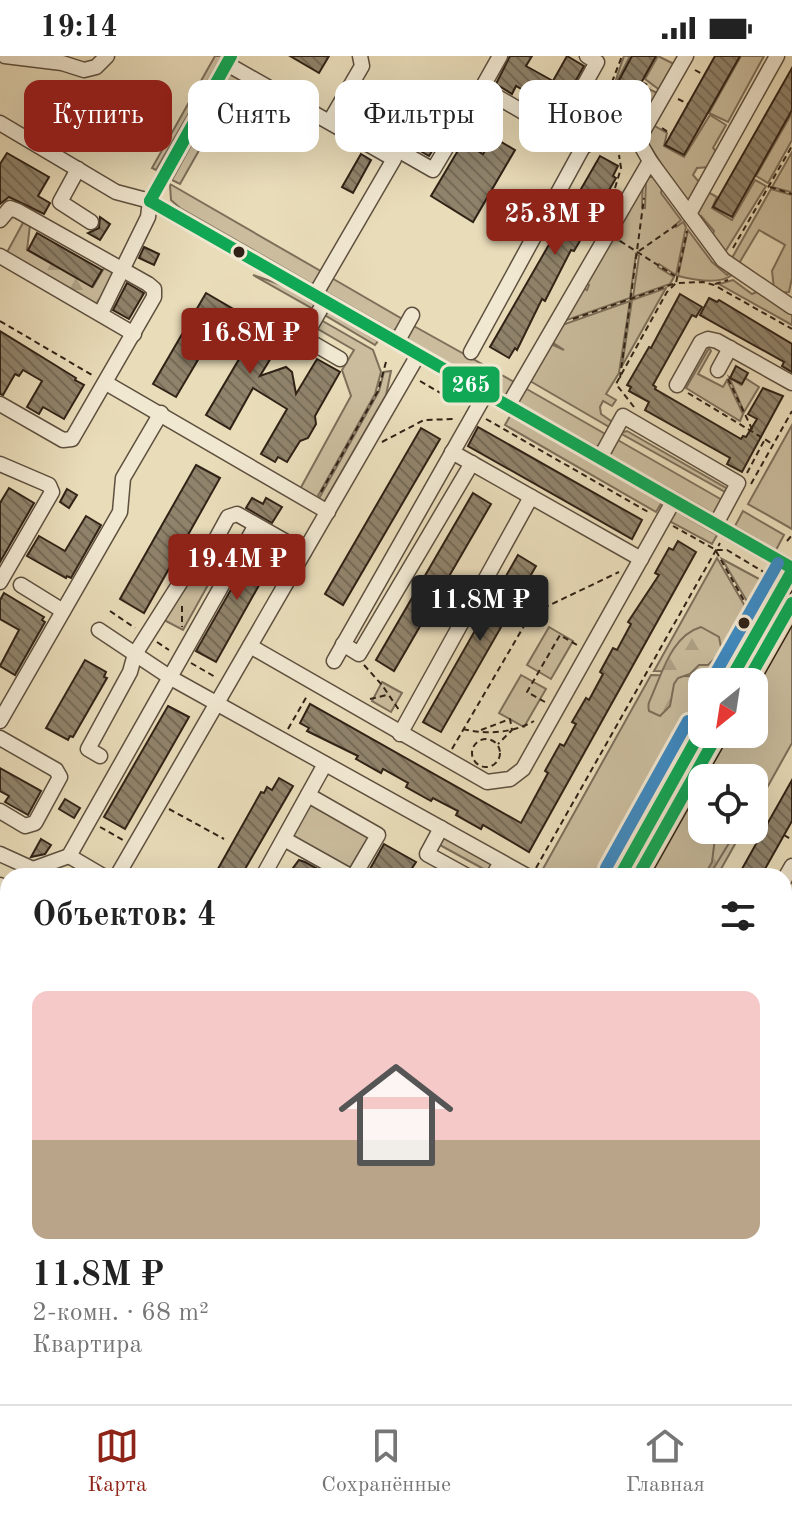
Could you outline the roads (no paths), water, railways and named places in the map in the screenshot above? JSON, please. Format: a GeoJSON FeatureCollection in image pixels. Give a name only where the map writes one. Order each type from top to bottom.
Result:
{"type":"FeatureCollection","features":[{"type":"Feature","properties":{"kind":"main road"},"geometry":{"type":"LineString","coordinates":[[737,668],[792,569]]}},
{"type":"Feature","properties":{"kind":"main road"},"geometry":{"type":"LineString","coordinates":[[757,668],[792,606]]}},
{"type":"Feature","properties":{"kind":"main road"},"geometry":{"type":"LineString","coordinates":[[624,868],[691,748]]}},
{"type":"Feature","properties":{"kind":"main road"},"geometry":{"type":"LineString","coordinates":[[644,868],[711,748]]}},
{"type":"Feature","properties":{"kind":"street"},"geometry":{"type":"LineString","coordinates":[[5,56],[62,63],[84,70],[96,67],[107,56]]}},
{"type":"Feature","properties":{"kind":"street"},"geometry":{"type":"LineString","coordinates":[[330,121],[362,66],[360,56]]}},
{"type":"Feature","properties":{"kind":"street"},"geometry":{"type":"LineString","coordinates":[[486,80],[500,56]]}},
{"type":"Feature","properties":{"kind":"street"},"geometry":{"type":"LineString","coordinates":[[587,56],[597,62],[587,80]]}},
{"type":"Feature","properties":{"kind":"street"},"geometry":{"type":"LineString","coordinates":[[651,117],[686,56]]}},
{"type":"Feature","properties":{"kind":"street"},"geometry":{"type":"LineString","coordinates":[[686,221],[777,56]]}},
{"type":"Feature","properties":{"kind":"street"},"geometry":{"type":"LineString","coordinates":[[101,313],[148,217],[150,201],[229,60],[394,159],[320,298],[304,338],[340,359]]}},
{"type":"Feature","properties":{"kind":"street"},"geometry":{"type":"LineString","coordinates":[[0,123],[125,196],[150,201],[792,569]]}},
{"type":"Feature","properties":{"kind":"street"},"geometry":{"type":"LineString","coordinates":[[402,152],[433,170],[444,152]]}},
{"type":"Feature","properties":{"kind":"street"},"geometry":{"type":"LineString","coordinates":[[471,352],[582,152]]}},
{"type":"Feature","properties":{"kind":"street"},"geometry":{"type":"LineString","coordinates":[[646,152],[686,221],[723,260],[738,272],[790,300]]}},
{"type":"Feature","properties":{"kind":"street"},"geometry":{"type":"LineString","coordinates":[[508,406],[650,161]]}},
{"type":"Feature","properties":{"kind":"street"},"geometry":{"type":"LineString","coordinates":[[78,169],[60,202],[91,222]]}},
{"type":"Feature","properties":{"kind":"street"},"geometry":{"type":"LineString","coordinates":[[0,220],[10,208],[18,211],[154,289],[154,297],[134,334],[78,431],[69,441],[0,404]]}},
{"type":"Feature","properties":{"kind":"street"},"geometry":{"type":"LineString","coordinates":[[0,256],[134,334]]}},
{"type":"Feature","properties":{"kind":"street"},"geometry":{"type":"LineString","coordinates":[[397,342],[412,315]]}},
{"type":"Feature","properties":{"kind":"street"},"geometry":{"type":"LineString","coordinates":[[677,385],[701,342],[708,339],[792,383]]}},
{"type":"Feature","properties":{"kind":"street"},"geometry":{"type":"LineString","coordinates":[[719,368],[730,348]]}},
{"type":"Feature","properties":{"kind":"street"},"geometry":{"type":"LineString","coordinates":[[122,868],[418,355]]}},
{"type":"Feature","properties":{"kind":"street"},"geometry":{"type":"LineString","coordinates":[[106,383],[328,512]]}},
{"type":"Feature","properties":{"kind":"street"},"geometry":{"type":"LineString","coordinates":[[334,661],[486,393]]}},
{"type":"Feature","properties":{"kind":"street"},"geometry":{"type":"LineString","coordinates":[[0,394],[23,416]]}},
{"type":"Feature","properties":{"kind":"street"},"geometry":{"type":"LineString","coordinates":[[0,721],[120,512],[123,478],[161,413]]}},
{"type":"Feature","properties":{"kind":"street"},"geometry":{"type":"LineString","coordinates":[[600,458],[623,416],[738,483],[716,524]]}},
{"type":"Feature","properties":{"kind":"street"},"geometry":{"type":"LineString","coordinates":[[452,452],[639,561]]}},
{"type":"Feature","properties":{"kind":"street"},"geometry":{"type":"LineString","coordinates":[[343,644],[359,654],[472,463]]}},
{"type":"Feature","properties":{"kind":"street"},"geometry":{"type":"LineString","coordinates":[[0,464],[49,485],[52,492],[0,582]]}},
{"type":"Feature","properties":{"kind":"street"},"geometry":{"type":"LineString","coordinates":[[400,734],[531,497]]}},
{"type":"Feature","properties":{"kind":"street"},"geometry":{"type":"LineString","coordinates":[[250,646],[487,782],[510,779],[523,769],[674,500]]}},
{"type":"Feature","properties":{"kind":"street"},"geometry":{"type":"LineString","coordinates":[[100,756],[88,749],[130,672],[135,654],[185,575],[211,548],[228,517],[237,514],[304,552]]}},
{"type":"Feature","properties":{"kind":"street"},"geometry":{"type":"LineString","coordinates":[[36,868],[69,856],[171,678],[179,656],[256,525]]}},
{"type":"Feature","properties":{"kind":"street"},"geometry":{"type":"LineString","coordinates":[[21,585],[63,611]]}},
{"type":"Feature","properties":{"kind":"street"},"geometry":{"type":"LineString","coordinates":[[99,630],[171,678],[513,868]]}},
{"type":"Feature","properties":{"kind":"street"},"geometry":{"type":"LineString","coordinates":[[0,738],[56,770],[60,777],[35,823],[25,826],[0,811]]}},
{"type":"Feature","properties":{"kind":"street"},"geometry":{"type":"LineString","coordinates":[[268,868],[325,764]]}},
{"type":"Feature","properties":{"kind":"street"},"geometry":{"type":"LineString","coordinates":[[308,795],[378,835],[357,868]]}},
{"type":"Feature","properties":{"kind":"street"},"geometry":{"type":"LineString","coordinates":[[441,828],[427,854],[445,868]]}},
{"type":"Feature","properties":{"kind":"street"},"geometry":{"type":"LineString","coordinates":[[284,839],[337,868]]}},
{"type":"Feature","properties":{"kind":"street"},"geometry":{"type":"LineString","coordinates":[[0,854],[31,868]]}},
{"type":"Feature","properties":{"kind":"street"},"geometry":{"type":"LineString","coordinates":[[69,856],[89,868]]}},
{"type":"Feature","properties":{"kind":"street"},"geometry":{"type":"LineString","coordinates":[[498,868],[501,862]]}}]}
